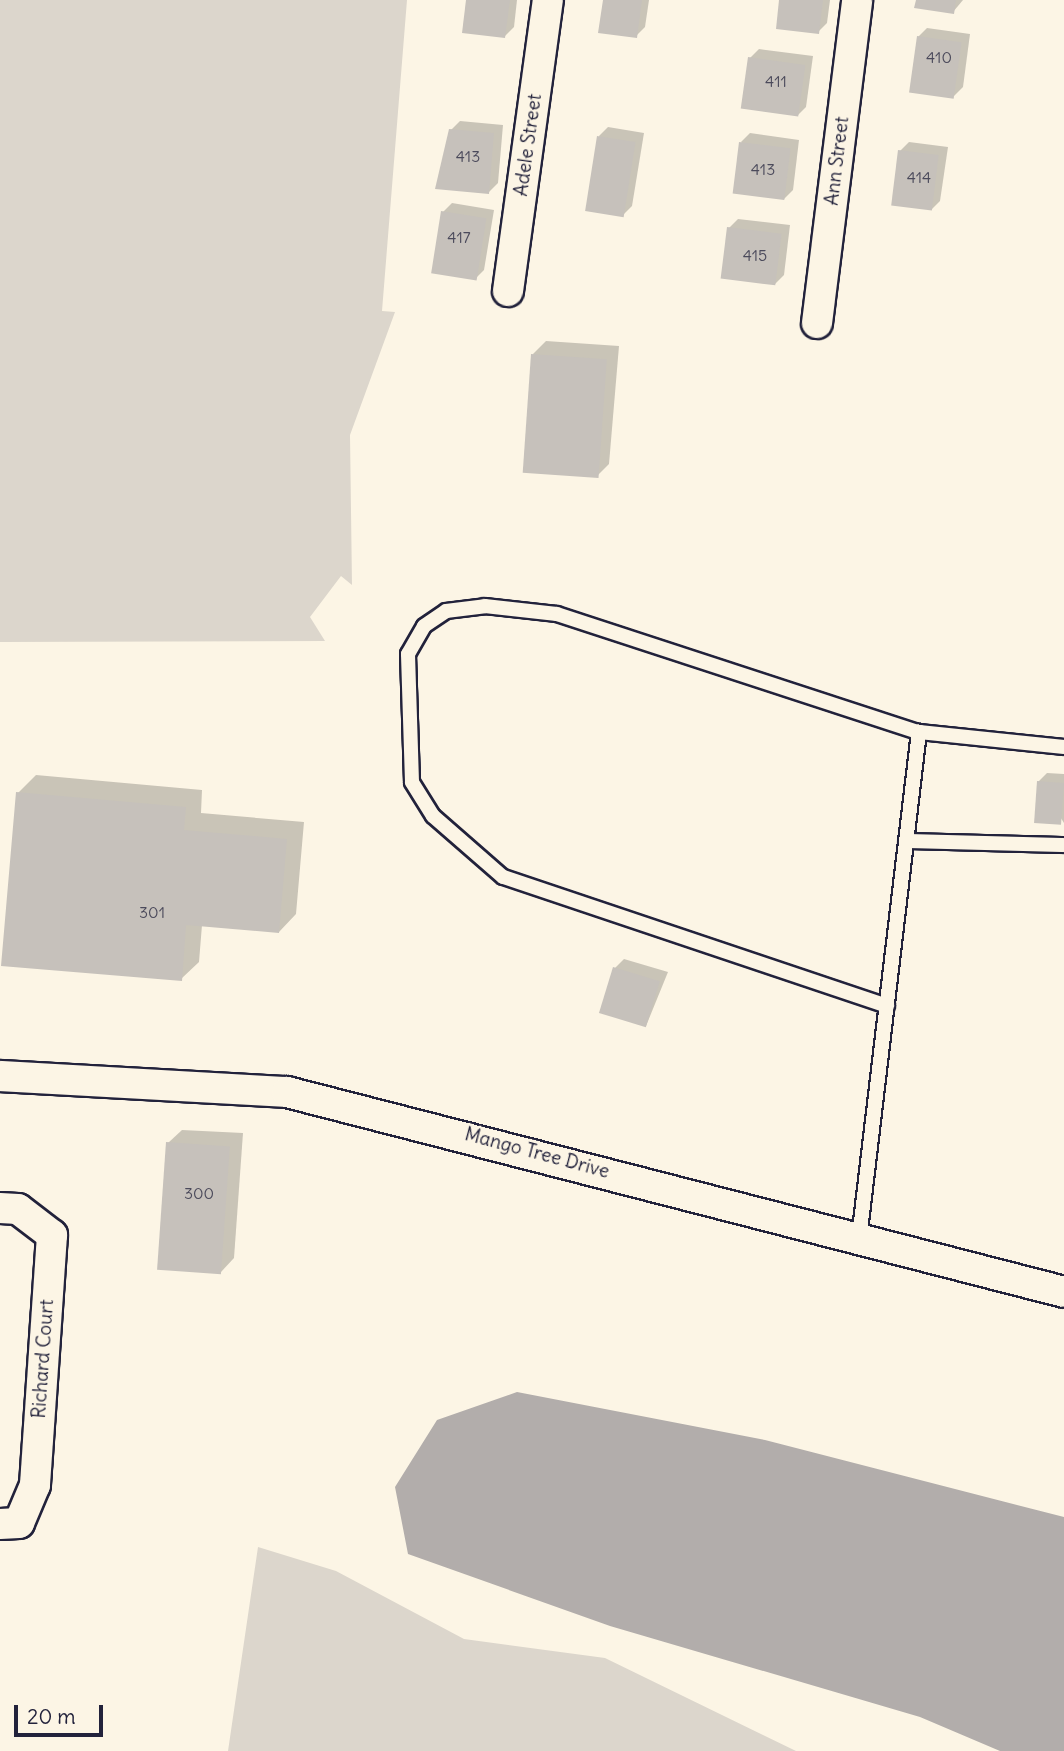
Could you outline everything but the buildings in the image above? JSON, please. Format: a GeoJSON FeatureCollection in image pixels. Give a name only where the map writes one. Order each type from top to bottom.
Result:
{"type":"FeatureCollection","features":[{"type":"Feature","properties":{"kind":"street","name":"Adele Street"},"geometry":{"type":"LineString","coordinates":[[508,291],[548,0]]}},
{"type":"Feature","properties":{"kind":"street","name":"Ann Street"},"geometry":{"type":"LineString","coordinates":[[817,323],[857,0]]}},
{"type":"Feature","properties":{"kind":"street","name":"Mango Tree Drive"},"geometry":{"type":"LineString","coordinates":[[0,1076],[287,1092],[1064,1292]]}},
{"type":"Feature","properties":{"kind":"street","name":"Richard Court"},"geometry":{"type":"LineString","coordinates":[[0,1208],[18,1209],[52,1235],[35,1485],[19,1523],[0,1524]]}},
{"type":"Feature","properties":{"kind":"lane"},"geometry":{"type":"LineString","coordinates":[[887,1006],[503,877],[433,816],[412,782],[408,654],[424,626],[446,611],[485,606],[557,614],[919,732],[1064,747]]}},
{"type":"Feature","properties":{"kind":"lane"},"geometry":{"type":"LineString","coordinates":[[859,1239],[919,732]]}},
{"type":"Feature","properties":{"kind":"lane"},"geometry":{"type":"LineString","coordinates":[[906,841],[1064,845]]}},
{"type":"Feature","properties":{"kind":"shaded area"},"geometry":{"type":"Polygon","coordinates":[[[0,0],[407,0],[382,311],[395,312],[350,435],[352,585],[341,576],[310,617],[325,641],[0,642],[0,0]]]}},
{"type":"Feature","properties":{"kind":"shaded area"},"geometry":{"type":"Polygon","coordinates":[[[517,1392],[765,1440],[1064,1517],[1064,1751],[1000,1751],[920,1717],[610,1626],[408,1554],[395,1487],[437,1420],[517,1392]]]}},
{"type":"Feature","properties":{"kind":"shaded area"},"geometry":{"type":"Polygon","coordinates":[[[258,1547],[336,1571],[464,1639],[605,1658],[796,1751],[228,1751],[258,1547]]]}}]}
